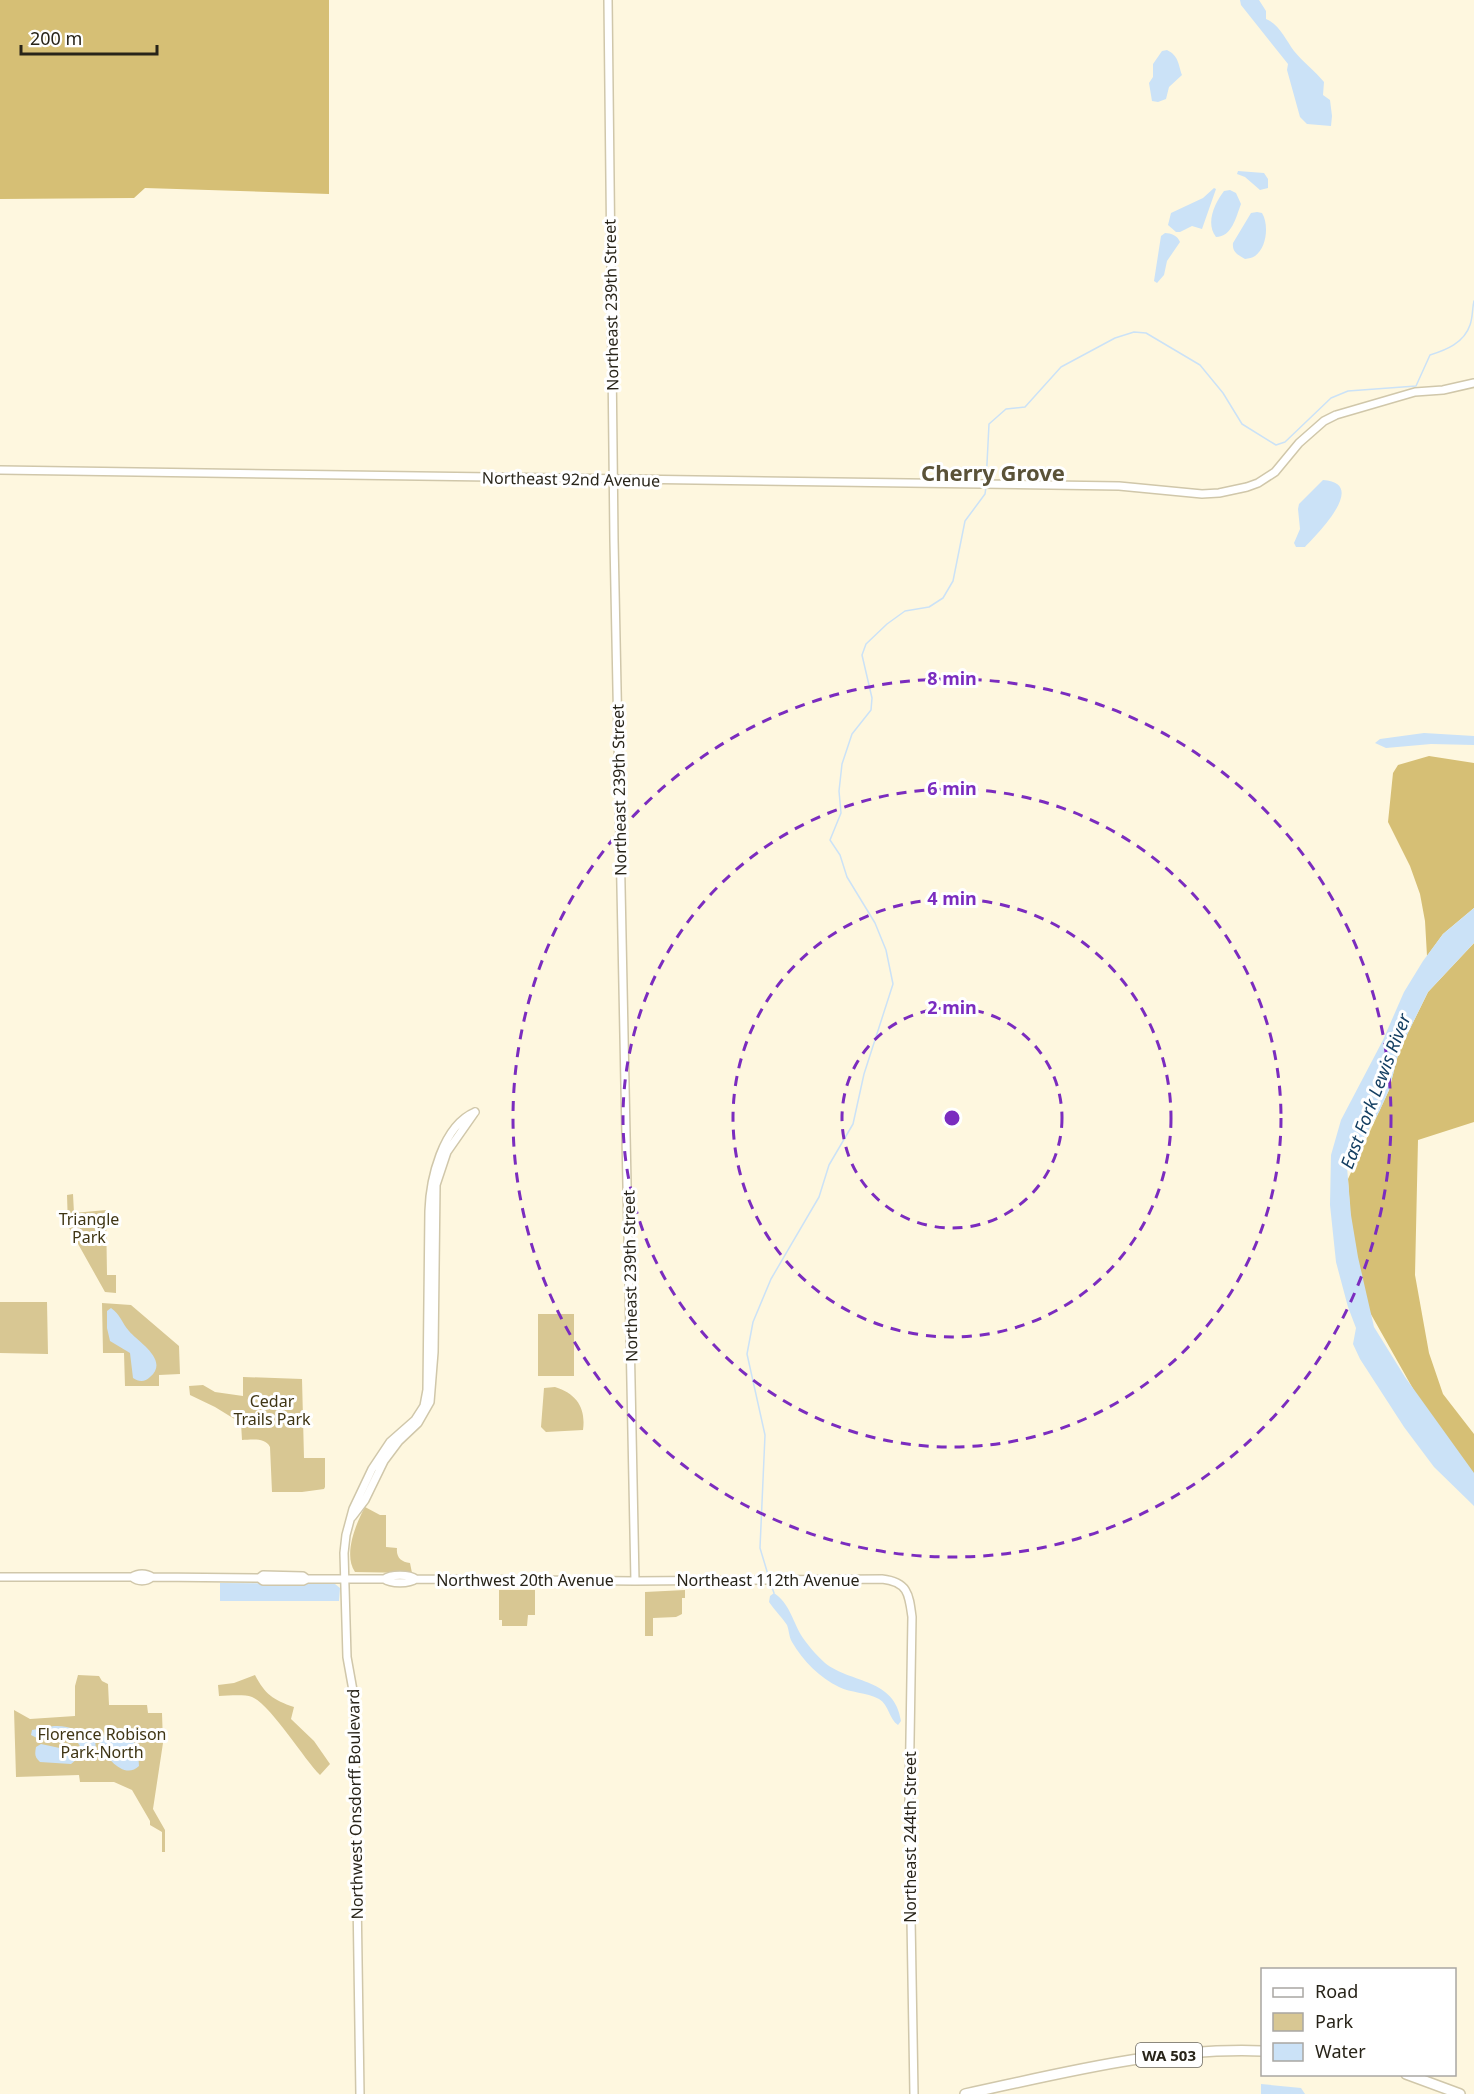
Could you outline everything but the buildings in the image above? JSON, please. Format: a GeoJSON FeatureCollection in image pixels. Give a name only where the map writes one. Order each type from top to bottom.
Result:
{"type":"FeatureCollection","features":[{"type":"Feature","properties":{"kind":"main road","name":"WA 503"},"geometry":{"type":"LineString","coordinates":[[966,2094],[1154,2057],[1216,2051],[1261,2051]]}},
{"type":"Feature","properties":{"kind":"main road"},"geometry":{"type":"LineString","coordinates":[[1411,2076],[1460,2094]]}},
{"type":"Feature","properties":{"kind":"street","name":"Northeast 239th Street"},"geometry":{"type":"LineString","coordinates":[[608,0],[613,480],[634,1581]]}},
{"type":"Feature","properties":{"kind":"street","name":"Northeast 92nd Avenue"},"geometry":{"type":"LineString","coordinates":[[0,470],[1143,487],[1202,494],[1219,493],[1258,483],[1275,472],[1313,429],[1324,420],[1415,392],[1450,389],[1474,383]]}},
{"type":"Feature","properties":{"kind":"street","name":"Northwest Onsdorff Boulevard"},"geometry":{"type":"LineString","coordinates":[[352,1517],[365,1500],[384,1461],[399,1441],[418,1423],[430,1402],[434,1352],[436,1185],[447,1152],[475,1112],[467,1116],[451,1135],[437,1161],[431,1184],[428,1390],[425,1402],[415,1420],[385,1448],[372,1469],[353,1509],[345,1541],[347,1658],[354,1696],[360,2094]]}},
{"type":"Feature","properties":{"kind":"street","name":"Northwest 20th Avenue"},"geometry":{"type":"LineString","coordinates":[[0,1577],[132,1577],[136,1580],[148,1580],[152,1577],[259,1578],[263,1575],[303,1576],[307,1579],[384,1579],[388,1582],[412,1582],[416,1579],[634,1581]]}},
{"type":"Feature","properties":{"kind":"street","name":"Northeast 112th Avenue"},"geometry":{"type":"LineString","coordinates":[[634,1581],[882,1579],[900,1584]]}},
{"type":"Feature","properties":{"kind":"street","name":"Northeast 244th Street"},"geometry":{"type":"LineString","coordinates":[[900,1584],[910,1596],[912,1617],[909,1801],[914,2094]]}},
{"type":"Feature","properties":{"kind":"green space","name":"Triangle Park"},"geometry":{"type":"Polygon","coordinates":[[[73,1194],[74,1213],[106,1210],[107,1275],[116,1275],[116,1293],[105,1292],[68,1226],[67,1195],[73,1194]]]}},
{"type":"Feature","properties":{"kind":"green space"},"geometry":{"type":"Polygon","coordinates":[[[0,1302],[47,1302],[48,1354],[0,1353],[0,1302]]]}},
{"type":"Feature","properties":{"kind":"green space"},"geometry":{"type":"Polygon","coordinates":[[[102,1303],[131,1305],[179,1346],[180,1374],[159,1375],[159,1386],[125,1386],[124,1353],[103,1353],[102,1303]]]}},
{"type":"Feature","properties":{"kind":"green space"},"geometry":{"type":"Polygon","coordinates":[[[538,1314],[574,1314],[574,1376],[538,1376],[538,1314]]]}},
{"type":"Feature","properties":{"kind":"green space","name":"Cedar Trails Park"},"geometry":{"type":"Polygon","coordinates":[[[243,1377],[302,1379],[304,1458],[325,1458],[324,1489],[272,1492],[268,1444],[258,1440],[242,1440],[241,1423],[190,1395],[189,1386],[203,1385],[215,1392],[243,1396],[243,1377]]]}},
{"type":"Feature","properties":{"kind":"green space"},"geometry":{"type":"Polygon","coordinates":[[[555,1387],[569,1394],[578,1403],[583,1415],[583,1430],[546,1432],[541,1427],[544,1388],[555,1387]]]}},
{"type":"Feature","properties":{"kind":"green space"},"geometry":{"type":"Polygon","coordinates":[[[365,1507],[380,1515],[386,1515],[386,1547],[397,1548],[400,1558],[410,1563],[412,1573],[355,1572],[350,1557],[352,1539],[365,1507]]]}},
{"type":"Feature","properties":{"kind":"green space"},"geometry":{"type":"Polygon","coordinates":[[[499,1590],[535,1590],[535,1615],[528,1615],[527,1626],[502,1626],[502,1620],[499,1620],[499,1590]]]}},
{"type":"Feature","properties":{"kind":"green space"},"geometry":{"type":"Polygon","coordinates":[[[685,1590],[685,1598],[682,1598],[682,1614],[676,1617],[653,1618],[653,1636],[645,1636],[645,1592],[685,1590]]]}},
{"type":"Feature","properties":{"kind":"green space","name":"Florence Robison Park-North"},"geometry":{"type":"Polygon","coordinates":[[[78,1675],[99,1676],[108,1684],[109,1705],[147,1705],[148,1713],[162,1713],[163,1743],[153,1809],[165,1830],[165,1852],[162,1852],[162,1832],[150,1825],[150,1821],[132,1790],[114,1782],[80,1782],[79,1775],[16,1777],[14,1710],[30,1719],[75,1716],[75,1686],[78,1675]]]}},
{"type":"Feature","properties":{"kind":"green space"},"geometry":{"type":"Polygon","coordinates":[[[255,1675],[270,1696],[294,1707],[291,1719],[314,1741],[330,1764],[320,1775],[259,1702],[248,1696],[219,1696],[218,1685],[234,1683],[255,1675]]]}},
{"type":"Feature","properties":{"kind":"shaded area"},"geometry":{"type":"Polygon","coordinates":[[[0,0],[329,0],[329,194],[145,188],[134,198],[0,199],[0,0]]]}},
{"type":"Feature","properties":{"kind":"shaded area"},"geometry":{"type":"Polygon","coordinates":[[[1429,756],[1474,763],[1474,908],[1443,934],[1427,956],[1425,921],[1420,894],[1410,866],[1388,822],[1393,773],[1398,765],[1429,756]]]}},
{"type":"Feature","properties":{"kind":"shaded area"},"geometry":{"type":"Polygon","coordinates":[[[1474,943],[1474,1122],[1418,1140],[1415,1275],[1429,1353],[1443,1394],[1474,1434],[1474,1474],[1416,1394],[1368,1309],[1352,1242],[1348,1179],[1389,1090],[1399,1051],[1428,992],[1474,943]]]}},
{"type":"Feature","properties":{"kind":"water"},"geometry":{"type":"Polygon","coordinates":[[[1240,0],[1259,0],[1266,11],[1266,19],[1278,28],[1294,51],[1324,82],[1323,95],[1330,100],[1331,126],[1307,124],[1300,117],[1287,70],[1288,64],[1241,5],[1240,0]]]}},
{"type":"Feature","properties":{"kind":"water"},"geometry":{"type":"Polygon","coordinates":[[[1167,50],[1176,58],[1182,75],[1169,87],[1166,99],[1158,102],[1152,101],[1149,83],[1153,77],[1153,64],[1162,51],[1167,50]]]}},
{"type":"Feature","properties":{"kind":"water"},"geometry":{"type":"Polygon","coordinates":[[[1238,171],[1264,173],[1268,179],[1268,188],[1260,190],[1245,177],[1237,174],[1238,171]]]}},
{"type":"Feature","properties":{"kind":"water"},"geometry":{"type":"Polygon","coordinates":[[[1214,188],[1216,189],[1202,229],[1192,226],[1176,232],[1168,225],[1171,213],[1203,198],[1214,188]]]}},
{"type":"Feature","properties":{"kind":"water"},"geometry":{"type":"Polygon","coordinates":[[[1230,190],[1236,193],[1241,204],[1230,230],[1216,237],[1211,226],[1212,213],[1224,191],[1230,190]]]}},
{"type":"Feature","properties":{"kind":"water"},"geometry":{"type":"Polygon","coordinates":[[[1251,213],[1262,213],[1266,223],[1266,236],[1259,252],[1252,258],[1245,259],[1235,251],[1233,243],[1251,213]]]}},
{"type":"Feature","properties":{"kind":"water"},"geometry":{"type":"Polygon","coordinates":[[[1165,233],[1174,235],[1180,242],[1167,261],[1164,275],[1157,283],[1154,281],[1161,236],[1165,233]]]}},
{"type":"Feature","properties":{"kind":"water"},"geometry":{"type":"Polygon","coordinates":[[[1323,480],[1336,483],[1341,490],[1341,499],[1336,510],[1311,541],[1305,547],[1296,547],[1294,543],[1300,529],[1299,504],[1323,480]]]}},
{"type":"Feature","properties":{"kind":"water"},"geometry":{"type":"Polygon","coordinates":[[[1424,733],[1474,736],[1474,745],[1431,744],[1386,748],[1375,743],[1380,739],[1424,733]]]}},
{"type":"Feature","properties":{"kind":"water","name":"East Fork Lewis River"},"geometry":{"type":"Polygon","coordinates":[[[1474,908],[1474,943],[1428,992],[1399,1051],[1389,1090],[1379,1112],[1347,1167],[1351,1215],[1358,1257],[1374,1327],[1405,1377],[1474,1473],[1474,1506],[1434,1467],[1404,1427],[1360,1359],[1353,1344],[1356,1328],[1336,1262],[1330,1205],[1331,1155],[1341,1120],[1383,1040],[1404,992],[1423,961],[1443,934],[1474,908]]]}},
{"type":"Feature","properties":{"kind":"water"},"geometry":{"type":"Polygon","coordinates":[[[111,1308],[155,1358],[155,1371],[146,1380],[140,1381],[133,1378],[130,1353],[110,1341],[107,1311],[111,1308]]]}},
{"type":"Feature","properties":{"kind":"water"},"geometry":{"type":"Polygon","coordinates":[[[220,1583],[335,1584],[340,1588],[339,1601],[220,1601],[220,1583]]]}},
{"type":"Feature","properties":{"kind":"water"},"geometry":{"type":"Polygon","coordinates":[[[774,1593],[787,1606],[803,1638],[825,1663],[881,1689],[890,1697],[897,1707],[901,1721],[898,1725],[879,1699],[839,1687],[825,1679],[801,1656],[790,1638],[787,1625],[769,1602],[770,1596],[774,1593]]]}},
{"type":"Feature","properties":{"kind":"water"},"geometry":{"type":"Polygon","coordinates":[[[54,1726],[70,1728],[91,1736],[95,1739],[96,1750],[87,1755],[78,1743],[68,1741],[58,1735],[48,1736],[41,1740],[31,1735],[32,1730],[54,1726]]]}},
{"type":"Feature","properties":{"kind":"water"},"geometry":{"type":"Polygon","coordinates":[[[117,1728],[127,1732],[134,1742],[139,1766],[134,1770],[128,1771],[117,1766],[100,1745],[106,1734],[117,1728]]]}},
{"type":"Feature","properties":{"kind":"water"},"geometry":{"type":"Polygon","coordinates":[[[41,1744],[69,1750],[77,1755],[77,1759],[71,1764],[40,1762],[35,1753],[36,1747],[41,1744]]]}},
{"type":"Feature","properties":{"kind":"water"},"geometry":{"type":"Polygon","coordinates":[[[1261,2084],[1301,2088],[1305,2094],[1261,2094],[1261,2084]]]}},
{"type":"Feature","properties":{"kind":"waterway"},"geometry":{"type":"LineString","coordinates":[[986,483],[989,424],[1006,409],[1025,407],[1061,367],[1115,338],[1134,332],[1146,333],[1200,365],[1223,393],[1242,424],[1276,445],[1285,442],[1331,398],[1348,391],[1416,386],[1430,355],[1454,345],[1463,337],[1471,322],[1474,301]]}},
{"type":"Feature","properties":{"kind":"waterway"},"geometry":{"type":"LineString","coordinates":[[769,1578],[760,1548],[765,1435],[747,1354],[753,1322],[771,1279],[819,1197],[829,1165],[853,1124],[864,1074],[893,984],[886,950],[875,923],[847,877],[840,855],[830,840],[841,813],[839,791],[842,764],[852,734],[871,710],[872,698],[862,655],[866,644],[905,611],[929,607],[943,598],[953,581],[965,521],[985,494],[986,487]]}},
{"type":"Feature","properties":{"kind":"waterway"},"geometry":{"type":"LineString","coordinates":[[770,1582],[774,1593]]}},
{"type":"Feature","properties":{"kind":"district","name":"Cherry Grove"},"geometry":{"type":"Point","coordinates":[993,472]}}]}
